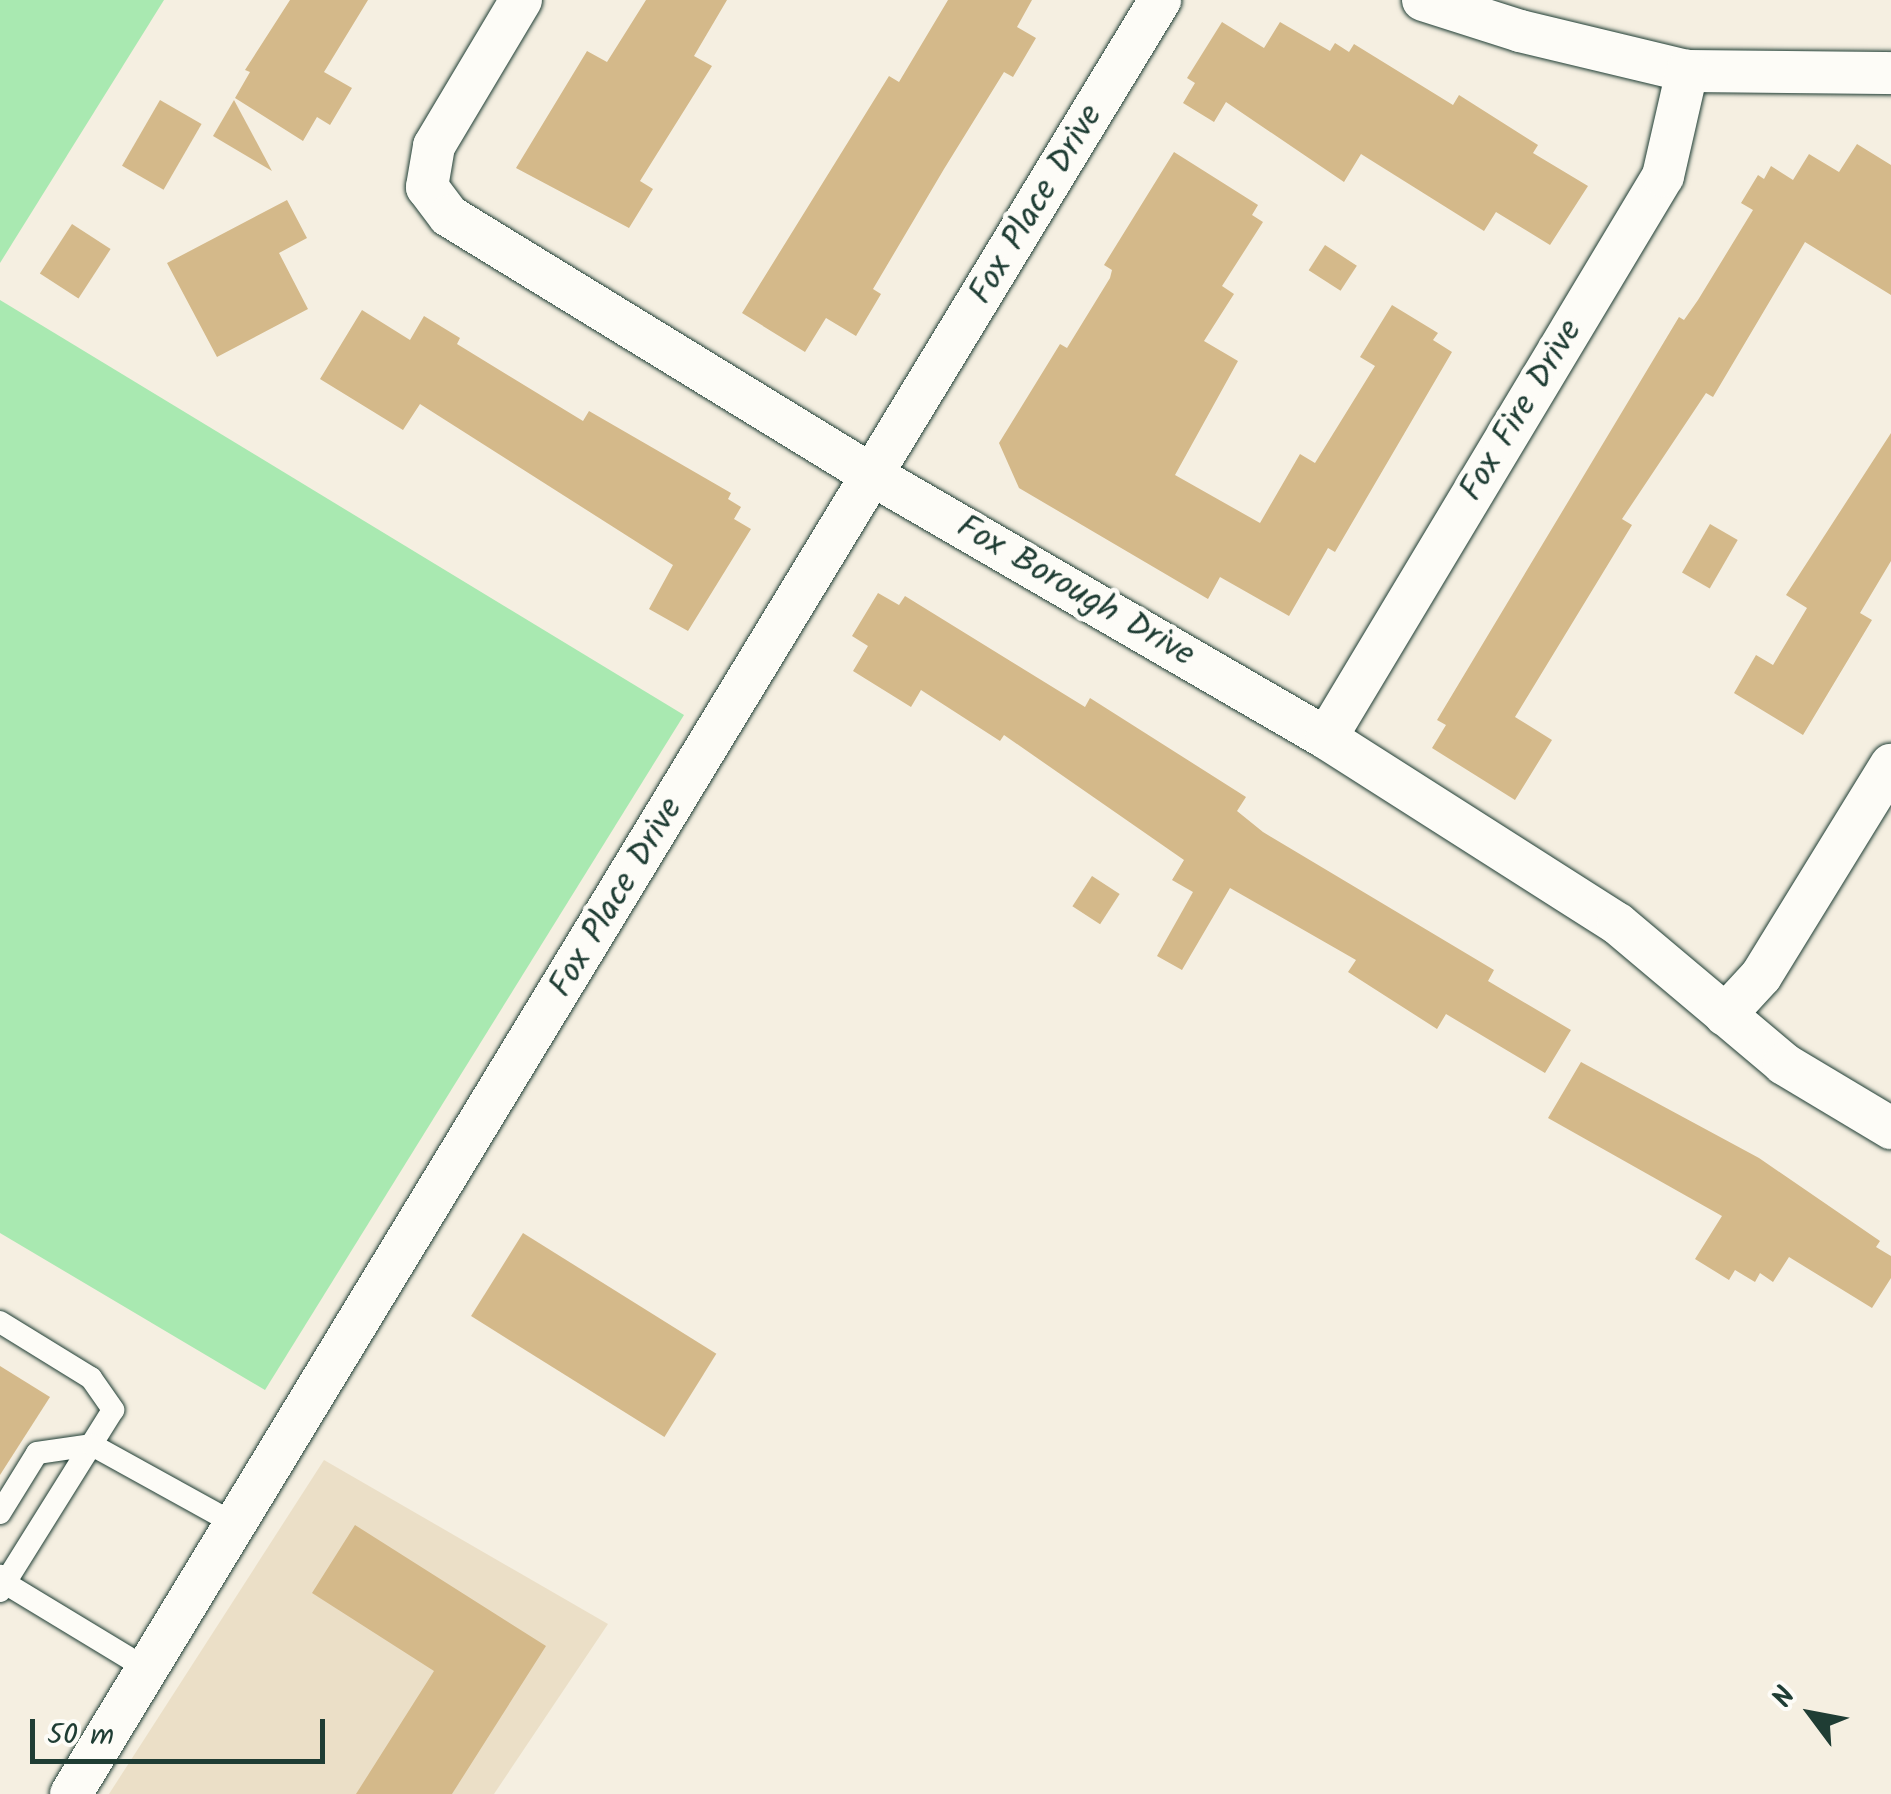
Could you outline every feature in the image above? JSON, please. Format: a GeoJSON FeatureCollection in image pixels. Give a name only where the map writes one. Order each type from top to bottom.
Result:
{"type":"FeatureCollection","features":[{"type":"Feature","properties":{"kind":"street","name":"Fox Borough Drive"},"geometry":{"type":"LineString","coordinates":[[521,0],[434,146],[427,186],[449,216],[874,476],[1326,738],[1618,924],[1784,1064],[1891,1128]]}},
{"type":"Feature","properties":{"kind":"street","name":"Fox Place Drive"},"geometry":{"type":"LineString","coordinates":[[72,1794],[1160,0]]}},
{"type":"Feature","properties":{"kind":"street"},"geometry":{"type":"LineString","coordinates":[[1423,0],[1520,32],[1687,71],[1891,72]]}},
{"type":"Feature","properties":{"kind":"street","name":"Fox Fire Drive"},"geometry":{"type":"LineString","coordinates":[[1326,738],[1663,176],[1687,71]]}},
{"type":"Feature","properties":{"kind":"street"},"geometry":{"type":"LineString","coordinates":[[1725,1015],[1762,976],[1891,765]]}},
{"type":"Feature","properties":{"kind":"lane"},"geometry":{"type":"LineString","coordinates":[[0,1322],[90,1378],[113,1410],[2,1583],[148,1669]]}},
{"type":"Feature","properties":{"kind":"lane"},"geometry":{"type":"LineString","coordinates":[[0,1513],[37,1453],[92,1444],[235,1524]]}},
{"type":"Feature","properties":{"kind":"shaded area"},"geometry":{"type":"Polygon","coordinates":[[[324,1460],[608,1624],[494,1794],[109,1794],[324,1460]]]}},
{"type":"Feature","properties":{"kind":"green space"},"geometry":{"type":"Polygon","coordinates":[[[0,0],[164,0],[0,263],[0,0]]]}},
{"type":"Feature","properties":{"kind":"green space"},"geometry":{"type":"Polygon","coordinates":[[[0,300],[684,715],[265,1390],[0,1233],[0,300]]]}},
{"type":"Feature","properties":{"kind":"building"},"geometry":{"type":"Polygon","coordinates":[[[290,0],[368,0],[324,72],[352,88],[330,125],[317,117],[303,141],[235,98],[250,72],[245,70],[290,0]]]}},
{"type":"Feature","properties":{"kind":"building"},"geometry":{"type":"Polygon","coordinates":[[[646,0],[727,0],[694,56],[712,66],[640,181],[653,189],[629,228],[516,168],[587,51],[607,62],[646,0]]]}},
{"type":"Feature","properties":{"kind":"building"},"geometry":{"type":"Polygon","coordinates":[[[948,0],[1032,0],[1017,27],[1036,38],[1013,77],[1004,72],[944,169],[873,289],[881,294],[856,336],[826,318],[805,352],[742,313],[889,76],[899,82],[948,0]]]}},
{"type":"Feature","properties":{"kind":"building"},"geometry":{"type":"Polygon","coordinates":[[[1222,22],[1264,48],[1280,22],[1330,51],[1335,43],[1349,52],[1354,44],[1453,105],[1459,95],[1538,145],[1533,153],[1588,186],[1550,245],[1496,212],[1484,231],[1361,154],[1344,182],[1226,102],[1214,122],[1183,103],[1195,83],[1187,78],[1222,22]]]}},
{"type":"Feature","properties":{"kind":"building"},"geometry":{"type":"Polygon","coordinates":[[[160,100],[202,124],[164,190],[122,166],[160,100]]]}},
{"type":"Feature","properties":{"kind":"building"},"geometry":{"type":"Polygon","coordinates":[[[234,100],[272,171],[213,136],[234,100]]]}},
{"type":"Feature","properties":{"kind":"building"},"geometry":{"type":"Polygon","coordinates":[[[1857,144],[1891,165],[1891,295],[1805,242],[1713,397],[1706,393],[1622,519],[1632,525],[1515,717],[1552,740],[1515,800],[1432,748],[1446,725],[1437,720],[1679,317],[1684,320],[1698,300],[1753,210],[1741,203],[1758,175],[1764,179],[1771,166],[1793,180],[1809,154],[1839,172],[1857,144]]]}},
{"type":"Feature","properties":{"kind":"building"},"geometry":{"type":"Polygon","coordinates":[[[1174,152],[1258,205],[1252,215],[1263,222],[1222,286],[1234,294],[1204,341],[1238,361],[1175,475],[1260,523],[1300,454],[1315,463],[1375,366],[1360,357],[1392,305],[1438,333],[1433,340],[1452,352],[1335,552],[1328,548],[1289,616],[1220,577],[1208,599],[1019,488],[999,443],[1060,344],[1067,348],[1110,278],[1112,270],[1104,265],[1174,152]]]}},
{"type":"Feature","properties":{"kind":"building"},"geometry":{"type":"Polygon","coordinates":[[[287,200],[307,238],[279,253],[308,309],[217,357],[167,263],[287,200]]]}},
{"type":"Feature","properties":{"kind":"building"},"geometry":{"type":"Polygon","coordinates":[[[72,224],[111,249],[78,299],[40,273],[72,224]]]}},
{"type":"Feature","properties":{"kind":"building"},"geometry":{"type":"Polygon","coordinates":[[[1325,245],[1357,266],[1341,291],[1309,270],[1325,245]]]}},
{"type":"Feature","properties":{"kind":"building"},"geometry":{"type":"Polygon","coordinates":[[[362,310],[410,340],[424,316],[460,338],[457,344],[583,421],[589,411],[731,493],[728,499],[741,507],[734,519],[751,529],[688,631],[649,609],[673,565],[420,404],[403,430],[320,379],[362,310]]]}},
{"type":"Feature","properties":{"kind":"building"},"geometry":{"type":"Polygon","coordinates":[[[1891,433],[1891,561],[1860,613],[1872,620],[1803,735],[1734,693],[1756,655],[1773,665],[1807,608],[1786,595],[1891,433]]]}},
{"type":"Feature","properties":{"kind":"building"},"geometry":{"type":"Polygon","coordinates":[[[1710,524],[1738,540],[1710,588],[1682,572],[1710,524]]]}},
{"type":"Feature","properties":{"kind":"building"},"geometry":{"type":"Polygon","coordinates":[[[878,593],[899,605],[905,596],[1085,707],[1090,698],[1246,797],[1237,811],[1263,832],[1494,970],[1488,981],[1571,1030],[1545,1073],[1446,1014],[1437,1029],[1348,972],[1356,960],[1230,888],[1182,970],[1157,956],[1193,892],[1172,880],[1184,860],[1004,735],[1000,741],[921,690],[911,707],[853,671],[868,646],[852,636],[878,593]]]}},
{"type":"Feature","properties":{"kind":"building"},"geometry":{"type":"Polygon","coordinates":[[[1092,876],[1120,894],[1100,924],[1072,906],[1092,876]]]}},
{"type":"Feature","properties":{"kind":"building"},"geometry":{"type":"Polygon","coordinates":[[[1581,1062],[1759,1158],[1880,1241],[1876,1247],[1891,1256],[1891,1278],[1872,1308],[1789,1257],[1773,1282],[1760,1273],[1755,1282],[1735,1270],[1729,1280],[1695,1259],[1722,1216],[1548,1118],[1581,1062]]]}},
{"type":"Feature","properties":{"kind":"building"},"geometry":{"type":"Polygon","coordinates":[[[523,1233],[716,1354],[664,1437],[471,1316],[523,1233]]]}},
{"type":"Feature","properties":{"kind":"building"},"geometry":{"type":"Polygon","coordinates":[[[0,1366],[50,1397],[0,1475],[0,1366]]]}},
{"type":"Feature","properties":{"kind":"building"},"geometry":{"type":"Polygon","coordinates":[[[355,1525],[546,1646],[452,1794],[356,1794],[434,1671],[312,1593],[355,1525]]]}}]}
